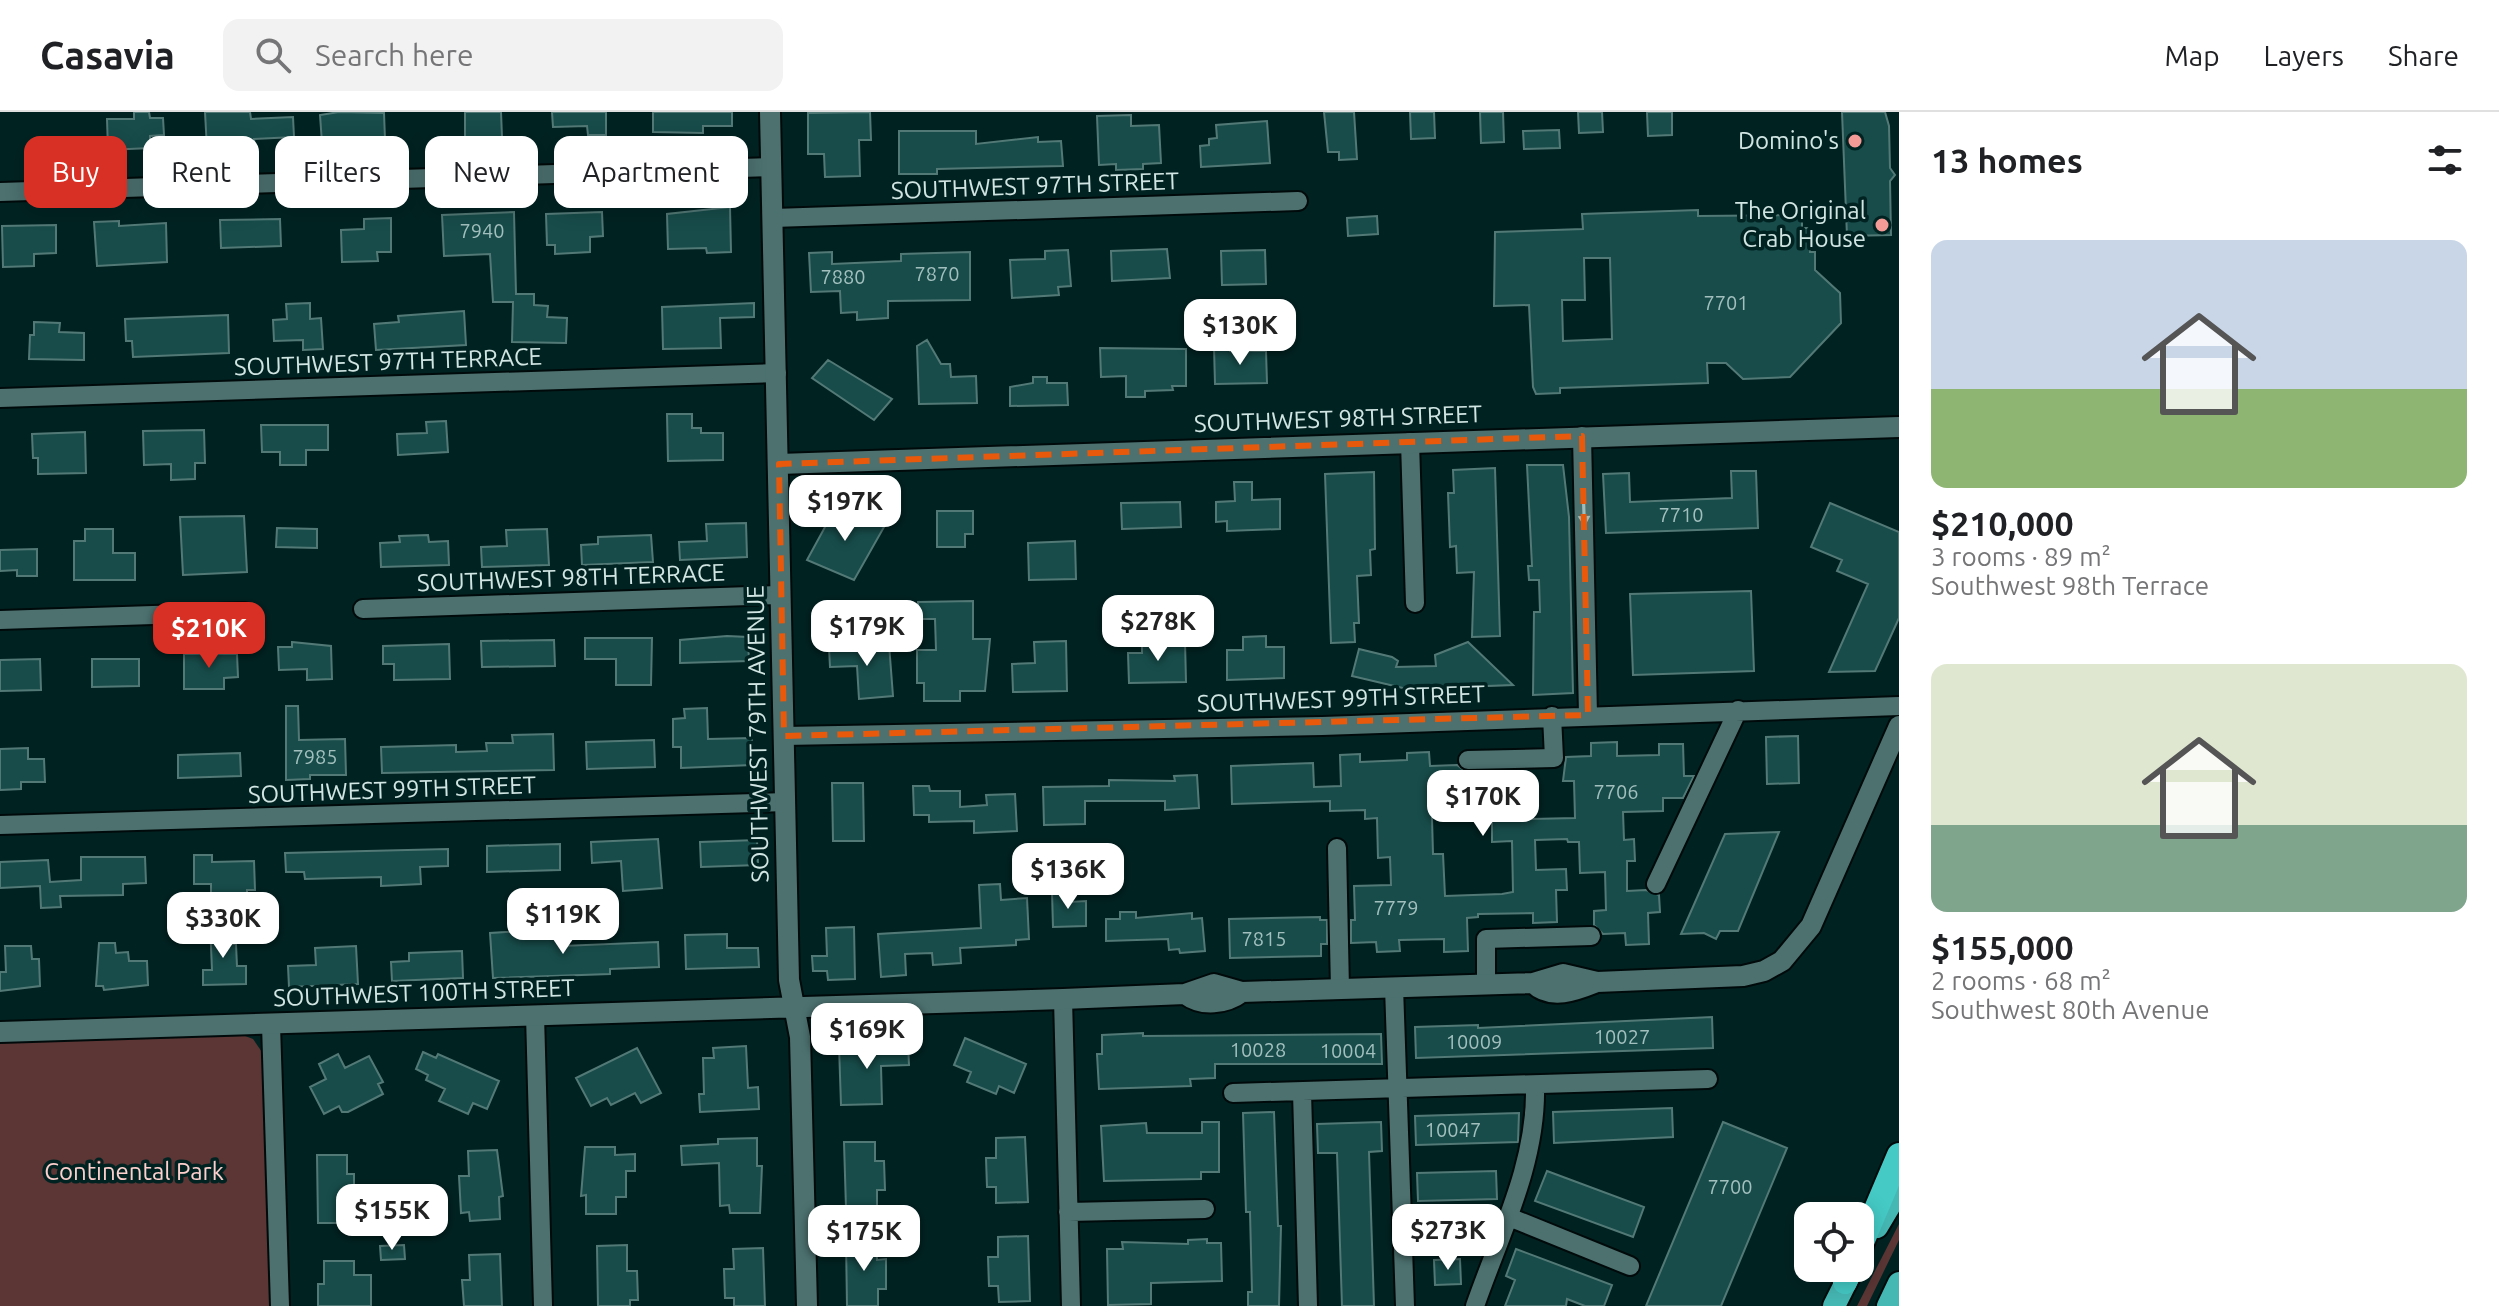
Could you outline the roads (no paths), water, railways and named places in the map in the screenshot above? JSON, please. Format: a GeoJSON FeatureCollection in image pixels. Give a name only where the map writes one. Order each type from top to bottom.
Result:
{"type":"FeatureCollection","features":[{"type":"Feature","properties":{"kind":"highway"},"geometry":{"type":"LineString","coordinates":[[1874,1214],[1899,1155]]}},
{"type":"Feature","properties":{"kind":"highway"},"geometry":{"type":"LineString","coordinates":[[1874,1233],[1899,1190]]}},
{"type":"Feature","properties":{"kind":"highway"},"geometry":{"type":"LineString","coordinates":[[1834,1306],[1846,1282]]}},
{"type":"Feature","properties":{"kind":"highway"},"geometry":{"type":"LineString","coordinates":[[1888,1306],[1899,1283]]}},
{"type":"Feature","properties":{"kind":"street","name":"SOUTHWEST 79TH AVENUE"},"geometry":{"type":"LineString","coordinates":[[770,112],[789,980],[800,1037],[807,1306]]}},
{"type":"Feature","properties":{"kind":"street"},"geometry":{"type":"LineString","coordinates":[[0,192],[772,167]]}},
{"type":"Feature","properties":{"kind":"street","name":"SOUTHWEST 97TH STREET"},"geometry":{"type":"LineString","coordinates":[[773,218],[1298,201]]}},
{"type":"Feature","properties":{"kind":"street","name":"SOUTHWEST 97TH TERRACE"},"geometry":{"type":"LineString","coordinates":[[0,398],[777,373]]}},
{"type":"Feature","properties":{"kind":"street","name":"SOUTHWEST 98TH STREET"},"geometry":{"type":"LineString","coordinates":[[779,464],[1899,427]]}},
{"type":"Feature","properties":{"kind":"street"},"geometry":{"type":"LineString","coordinates":[[1582,436],[1588,715]]}},
{"type":"Feature","properties":{"kind":"street"},"geometry":{"type":"LineString","coordinates":[[1410,442],[1415,603]]}},
{"type":"Feature","properties":{"kind":"street","name":"SOUTHWEST 98TH TERRACE"},"geometry":{"type":"LineString","coordinates":[[363,609],[780,595]]}},
{"type":"Feature","properties":{"kind":"street"},"geometry":{"type":"LineString","coordinates":[[0,620],[245,612]]}},
{"type":"Feature","properties":{"kind":"street","name":"SOUTHWEST 99TH STREET"},"geometry":{"type":"LineString","coordinates":[[784,736],[1261,727],[1899,706]]}},
{"type":"Feature","properties":{"kind":"street"},"geometry":{"type":"LineString","coordinates":[[1656,884],[1738,710]]}},
{"type":"Feature","properties":{"kind":"street"},"geometry":{"type":"LineString","coordinates":[[1468,760],[1554,758],[1552,716]]}},
{"type":"Feature","properties":{"kind":"street","name":"SOUTHWEST 100TH STREET"},"geometry":{"type":"LineString","coordinates":[[0,1032],[1063,999],[1185,994],[1214,984],[1242,992],[1533,983],[1563,974],[1597,982],[1743,976],[1764,971],[1782,961],[1811,926],[1899,726]]}},
{"type":"Feature","properties":{"kind":"street","name":"SOUTHWEST 99TH STREET"},"geometry":{"type":"LineString","coordinates":[[0,825],[786,802]]}},
{"type":"Feature","properties":{"kind":"street"},"geometry":{"type":"LineString","coordinates":[[1337,848],[1340,989]]}},
{"type":"Feature","properties":{"kind":"street"},"geometry":{"type":"LineString","coordinates":[[1486,985],[1486,939],[1591,936]]}},
{"type":"Feature","properties":{"kind":"street"},"geometry":{"type":"LineString","coordinates":[[1394,987],[1405,1306]]}},
{"type":"Feature","properties":{"kind":"street"},"geometry":{"type":"LineString","coordinates":[[1063,999],[1071,1306]]}},
{"type":"Feature","properties":{"kind":"street"},"geometry":{"type":"LineString","coordinates":[[535,1015],[543,1306]]}},
{"type":"Feature","properties":{"kind":"street"},"geometry":{"type":"LineString","coordinates":[[271,1025],[280,1306]]}},
{"type":"Feature","properties":{"kind":"street"},"geometry":{"type":"LineString","coordinates":[[1233,1093],[1708,1079]]}},
{"type":"Feature","properties":{"kind":"street"},"geometry":{"type":"LineString","coordinates":[[1475,1306],[1509,1217],[1530,1142],[1535,1086]]}},
{"type":"Feature","properties":{"kind":"street"},"geometry":{"type":"LineString","coordinates":[[1302,1092],[1308,1306]]}},
{"type":"Feature","properties":{"kind":"street"},"geometry":{"type":"LineString","coordinates":[[1068,1212],[1205,1209]]}},
{"type":"Feature","properties":{"kind":"street"},"geometry":{"type":"LineString","coordinates":[[1509,1217],[1630,1266]]}},
{"type":"Feature","properties":{"kind":"place","name":"Domino's"},"geometry":{"type":"Point","coordinates":[1855,141]}},
{"type":"Feature","properties":{"kind":"place","name":"The Original Crab House"},"geometry":{"type":"Point","coordinates":[1882,225]}},
{"type":"Feature","properties":{"kind":"park label","name":"Continental Park"},"geometry":{"type":"Point","coordinates":[134,1172]}}]}
